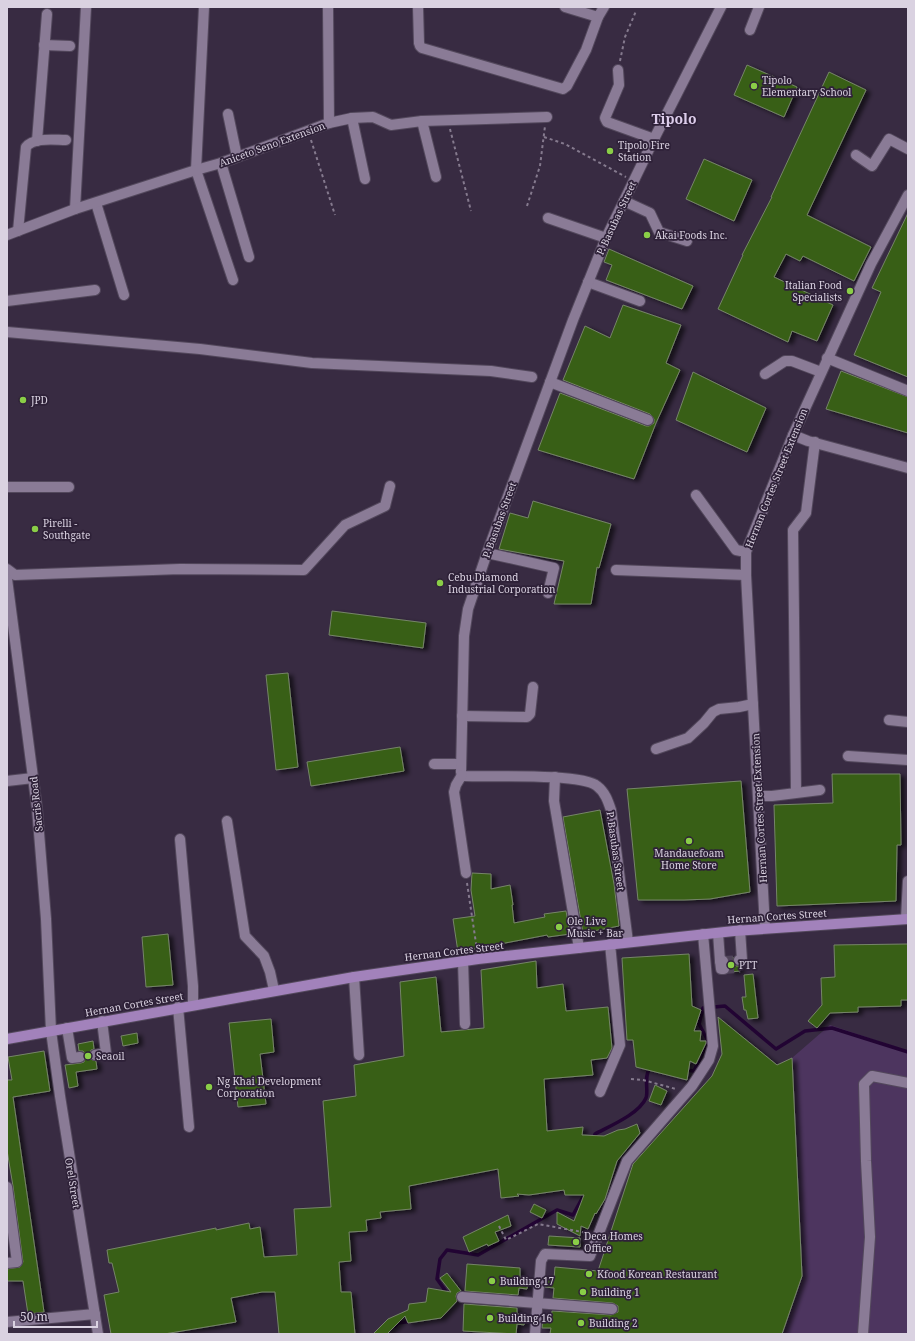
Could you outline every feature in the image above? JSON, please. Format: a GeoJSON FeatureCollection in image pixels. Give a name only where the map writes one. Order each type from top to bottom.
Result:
{"type":"FeatureCollection","features":[{"type":"Feature","properties":{"kind":"main road","name":"Hernan Cortes Street"},"geometry":{"type":"LineString","coordinates":[[7,1039],[274,990],[463,961],[718,932],[907,919]]}},
{"type":"Feature","properties":{"kind":"street"},"geometry":{"type":"LineString","coordinates":[[75,210],[86,7]]}},
{"type":"Feature","properties":{"kind":"street"},"geometry":{"type":"LineString","coordinates":[[204,7],[196,170],[233,280]]}},
{"type":"Feature","properties":{"kind":"street"},"geometry":{"type":"LineString","coordinates":[[328,7],[329,123]]}},
{"type":"Feature","properties":{"kind":"street"},"geometry":{"type":"LineString","coordinates":[[418,7],[419,43],[422,48],[563,89],[567,86],[586,50],[598,17],[604,7]]}},
{"type":"Feature","properties":{"kind":"street"},"geometry":{"type":"LineString","coordinates":[[565,7],[598,17]]}},
{"type":"Feature","properties":{"kind":"street","name":"P. Basubas Street"},"geometry":{"type":"LineString","coordinates":[[628,942],[611,810],[605,795],[597,785],[586,780],[555,777],[465,776],[460,772],[463,658],[468,608],[487,552],[588,282],[606,238],[633,181],[721,7]]}},
{"type":"Feature","properties":{"kind":"street"},"geometry":{"type":"LineString","coordinates":[[750,30],[759,7]]}},
{"type":"Feature","properties":{"kind":"street"},"geometry":{"type":"LineString","coordinates":[[37,141],[47,14]]}},
{"type":"Feature","properties":{"kind":"street"},"geometry":{"type":"LineString","coordinates":[[44,45],[70,46]]}},
{"type":"Feature","properties":{"kind":"street"},"geometry":{"type":"LineString","coordinates":[[618,70],[619,85],[606,120],[607,122],[654,140]]}},
{"type":"Feature","properties":{"kind":"street"},"geometry":{"type":"LineString","coordinates":[[228,114],[237,157]]}},
{"type":"Feature","properties":{"kind":"street","name":"Aniceto Seno Extension"},"geometry":{"type":"LineString","coordinates":[[7,235],[75,210],[221,163],[329,123],[352,118],[373,117],[391,125],[422,122],[547,117]]}},
{"type":"Feature","properties":{"kind":"street"},"geometry":{"type":"LineString","coordinates":[[352,118],[365,180]]}},
{"type":"Feature","properties":{"kind":"street"},"geometry":{"type":"LineString","coordinates":[[422,122],[436,177]]}},
{"type":"Feature","properties":{"kind":"street"},"geometry":{"type":"LineString","coordinates":[[856,155],[872,166],[889,139],[908,149]]}},
{"type":"Feature","properties":{"kind":"street"},"geometry":{"type":"LineString","coordinates":[[18,231],[26,147],[28,144],[37,141],[66,140]]}},
{"type":"Feature","properties":{"kind":"street"},"geometry":{"type":"LineString","coordinates":[[221,163],[249,257]]}},
{"type":"Feature","properties":{"kind":"street","name":"Hernan Cortes Street Extension"},"geometry":{"type":"LineString","coordinates":[[765,928],[746,552],[793,435],[827,358],[871,264],[905,208],[908,195]]}},
{"type":"Feature","properties":{"kind":"street"},"geometry":{"type":"LineString","coordinates":[[624,201],[650,213],[659,232],[687,242]]}},
{"type":"Feature","properties":{"kind":"street"},"geometry":{"type":"LineString","coordinates":[[96,203],[124,294]]}},
{"type":"Feature","properties":{"kind":"street"},"geometry":{"type":"LineString","coordinates":[[548,218],[606,238]]}},
{"type":"Feature","properties":{"kind":"street"},"geometry":{"type":"LineString","coordinates":[[588,282],[640,301]]}},
{"type":"Feature","properties":{"kind":"street"},"geometry":{"type":"LineString","coordinates":[[7,301],[95,290]]}},
{"type":"Feature","properties":{"kind":"street"},"geometry":{"type":"LineString","coordinates":[[7,332],[200,349],[312,363],[491,371],[532,377]]}},
{"type":"Feature","properties":{"kind":"street"},"geometry":{"type":"LineString","coordinates":[[827,358],[908,391]]}},
{"type":"Feature","properties":{"kind":"street"},"geometry":{"type":"LineString","coordinates":[[765,374],[785,361],[792,361],[821,372]]}},
{"type":"Feature","properties":{"kind":"street"},"geometry":{"type":"LineString","coordinates":[[550,382],[648,420]]}},
{"type":"Feature","properties":{"kind":"street"},"geometry":{"type":"LineString","coordinates":[[793,435],[908,468]]}},
{"type":"Feature","properties":{"kind":"street"},"geometry":{"type":"LineString","coordinates":[[796,792],[793,530],[806,513],[815,442]]}},
{"type":"Feature","properties":{"kind":"street"},"geometry":{"type":"LineString","coordinates":[[7,569],[15,575],[180,569],[304,570],[345,525],[385,506],[390,486]]}},
{"type":"Feature","properties":{"kind":"street"},"geometry":{"type":"LineString","coordinates":[[7,487],[69,487]]}},
{"type":"Feature","properties":{"kind":"street"},"geometry":{"type":"LineString","coordinates":[[696,495],[736,550],[746,552]]}},
{"type":"Feature","properties":{"kind":"street"},"geometry":{"type":"LineString","coordinates":[[487,552],[554,568],[548,593]]}},
{"type":"Feature","properties":{"kind":"street"},"geometry":{"type":"LineString","coordinates":[[616,570],[746,575]]}},
{"type":"Feature","properties":{"kind":"street","name":"Sacris Road"},"geometry":{"type":"LineString","coordinates":[[7,579],[37,808],[46,919],[51,1031]]}},
{"type":"Feature","properties":{"kind":"street"},"geometry":{"type":"LineString","coordinates":[[462,716],[527,717],[530,714],[533,687]]}},
{"type":"Feature","properties":{"kind":"street"},"geometry":{"type":"LineString","coordinates":[[656,749],[688,738],[713,712],[719,709],[753,704]]}},
{"type":"Feature","properties":{"kind":"street"},"geometry":{"type":"LineString","coordinates":[[888,720],[908,722]]}},
{"type":"Feature","properties":{"kind":"street"},"geometry":{"type":"LineString","coordinates":[[848,756],[908,760]]}},
{"type":"Feature","properties":{"kind":"street"},"geometry":{"type":"LineString","coordinates":[[434,764],[461,764]]}},
{"type":"Feature","properties":{"kind":"street"},"geometry":{"type":"LineString","coordinates":[[462,775],[456,784],[454,792],[466,873]]}},
{"type":"Feature","properties":{"kind":"street"},"geometry":{"type":"LineString","coordinates":[[555,777],[554,801],[580,948]]}},
{"type":"Feature","properties":{"kind":"street"},"geometry":{"type":"LineString","coordinates":[[7,781],[33,778]]}},
{"type":"Feature","properties":{"kind":"street"},"geometry":{"type":"LineString","coordinates":[[758,796],[772,796],[820,790]]}},
{"type":"Feature","properties":{"kind":"street"},"geometry":{"type":"LineString","coordinates":[[227,821],[245,936],[264,956],[270,972],[274,990]]}},
{"type":"Feature","properties":{"kind":"street"},"geometry":{"type":"LineString","coordinates":[[180,839],[194,1005]]}},
{"type":"Feature","properties":{"kind":"street"},"geometry":{"type":"LineString","coordinates":[[907,919],[908,881]]}},
{"type":"Feature","properties":{"kind":"street"},"geometry":{"type":"LineString","coordinates":[[740,930],[740,962]]}},
{"type":"Feature","properties":{"kind":"street"},"geometry":{"type":"LineString","coordinates":[[718,932],[722,964]]}},
{"type":"Feature","properties":{"kind":"street"},"geometry":{"type":"LineString","coordinates":[[535,1334],[541,1261],[545,1254],[590,1256],[627,1161],[692,1086],[709,1060],[713,1046],[703,934]]}},
{"type":"Feature","properties":{"kind":"street"},"geometry":{"type":"LineString","coordinates":[[600,1092],[620,1045],[610,944]]}},
{"type":"Feature","properties":{"kind":"street"},"geometry":{"type":"LineString","coordinates":[[463,961],[465,1024]]}},
{"type":"Feature","properties":{"kind":"street"},"geometry":{"type":"LineString","coordinates":[[354,977],[359,1055]]}},
{"type":"Feature","properties":{"kind":"street"},"geometry":{"type":"LineString","coordinates":[[178,1008],[189,1127]]}},
{"type":"Feature","properties":{"kind":"street"},"geometry":{"type":"LineString","coordinates":[[95,1055],[106,1053],[102,1022]]}},
{"type":"Feature","properties":{"kind":"street"},"geometry":{"type":"LineString","coordinates":[[55,1061],[76,1058],[67,1028]]}},
{"type":"Feature","properties":{"kind":"street","name":"Orel Street"},"geometry":{"type":"LineString","coordinates":[[51,1031],[98,1334]]}},
{"type":"Feature","properties":{"kind":"street"},"geometry":{"type":"LineString","coordinates":[[863,1334],[870,1237],[864,1084],[872,1076],[908,1083]]}},
{"type":"Feature","properties":{"kind":"street"},"geometry":{"type":"LineString","coordinates":[[7,1188],[17,1262],[7,1263]]}},
{"type":"Feature","properties":{"kind":"street"},"geometry":{"type":"LineString","coordinates":[[462,1297],[612,1309]]}},
{"type":"Feature","properties":{"kind":"street"},"geometry":{"type":"LineString","coordinates":[[7,1322],[94,1314]]}},
{"type":"Feature","properties":{"kind":"path"},"geometry":{"type":"LineString","coordinates":[[618,70],[625,37],[636,11]]}},
{"type":"Feature","properties":{"kind":"path"},"geometry":{"type":"LineString","coordinates":[[527,206],[540,166],[547,117]]}},
{"type":"Feature","properties":{"kind":"path"},"geometry":{"type":"LineString","coordinates":[[448,121],[470,211]]}},
{"type":"Feature","properties":{"kind":"path"},"geometry":{"type":"LineString","coordinates":[[308,132],[336,215]]}},
{"type":"Feature","properties":{"kind":"path"},"geometry":{"type":"LineString","coordinates":[[544,137],[565,144],[633,181]]}},
{"type":"Feature","properties":{"kind":"path"},"geometry":{"type":"LineString","coordinates":[[466,873],[478,959]]}},
{"type":"Feature","properties":{"kind":"path"},"geometry":{"type":"LineString","coordinates":[[631,1079],[644,1080],[676,1089]]}},
{"type":"Feature","properties":{"kind":"path"},"geometry":{"type":"LineString","coordinates":[[499,1226],[506,1239],[538,1224],[589,1233],[592,1226],[595,1225],[601,1229]]}},
{"type":"Feature","properties":{"kind":"shaded area"},"geometry":{"type":"Polygon","coordinates":[[[830,1025],[908,1051],[908,1334],[782,1334],[802,1276],[792,1058],[830,1025]]]}},
{"type":"Feature","properties":{"kind":"building"},"geometry":{"type":"Polygon","coordinates":[[[747,65],[797,87],[784,117],[734,95],[747,65]]]}},
{"type":"Feature","properties":{"kind":"building"},"geometry":{"type":"Polygon","coordinates":[[[829,72],[866,90],[807,215],[871,247],[854,281],[803,256],[800,261],[786,254],[774,277],[833,305],[817,341],[792,331],[788,342],[718,309],[742,255],[772,197],[829,72]]]}},
{"type":"Feature","properties":{"kind":"building"},"geometry":{"type":"Polygon","coordinates":[[[704,159],[752,180],[734,221],[686,199],[704,159]]]}},
{"type":"Feature","properties":{"kind":"building"},"geometry":{"type":"Polygon","coordinates":[[[908,213],[908,377],[854,355],[881,292],[872,288],[908,213]]]}},
{"type":"Feature","properties":{"kind":"building"},"geometry":{"type":"Polygon","coordinates":[[[609,249],[693,286],[682,309],[606,280],[612,265],[604,262],[609,249]]]}},
{"type":"Feature","properties":{"kind":"building"},"geometry":{"type":"Polygon","coordinates":[[[623,305],[681,325],[666,363],[680,370],[656,423],[634,479],[538,450],[560,393],[646,426],[654,423],[654,419],[650,414],[563,380],[585,326],[610,338],[623,305]]]}},
{"type":"Feature","properties":{"kind":"building"},"geometry":{"type":"Polygon","coordinates":[[[841,371],[908,397],[908,433],[826,409],[841,371]]]}},
{"type":"Feature","properties":{"kind":"building"},"geometry":{"type":"Polygon","coordinates":[[[693,372],[766,408],[747,452],[676,420],[693,372]]]}},
{"type":"Feature","properties":{"kind":"building"},"geometry":{"type":"Polygon","coordinates":[[[533,501],[611,524],[599,568],[597,567],[591,604],[554,604],[564,561],[499,549],[510,513],[528,518],[533,501]]]}},
{"type":"Feature","properties":{"kind":"building"},"geometry":{"type":"Polygon","coordinates":[[[332,611],[426,623],[423,648],[329,635],[332,611]]]}},
{"type":"Feature","properties":{"kind":"building"},"geometry":{"type":"Polygon","coordinates":[[[288,673],[298,767],[276,770],[266,675],[288,673]]]}},
{"type":"Feature","properties":{"kind":"building"},"geometry":{"type":"Polygon","coordinates":[[[400,747],[404,771],[311,786],[307,762],[400,747]]]}},
{"type":"Feature","properties":{"kind":"building"},"geometry":{"type":"Polygon","coordinates":[[[832,774],[900,774],[901,845],[897,845],[896,901],[777,906],[774,805],[833,803],[832,774]]]}},
{"type":"Feature","properties":{"kind":"building","name":"Mandauefoam Home Store"},"geometry":{"type":"Polygon","coordinates":[[[741,781],[750,892],[710,899],[638,900],[627,789],[741,781]]]}},
{"type":"Feature","properties":{"kind":"building"},"geometry":{"type":"Polygon","coordinates":[[[600,810],[614,884],[619,926],[583,933],[563,817],[600,810]]]}},
{"type":"Feature","properties":{"kind":"building"},"geometry":{"type":"Polygon","coordinates":[[[472,873],[491,874],[491,889],[510,885],[514,923],[545,917],[544,914],[566,911],[570,934],[548,937],[547,935],[458,952],[453,919],[475,916],[471,890],[472,873]]]}},
{"type":"Feature","properties":{"kind":"building"},"geometry":{"type":"Polygon","coordinates":[[[168,934],[173,985],[146,987],[142,937],[168,934]]]}},
{"type":"Feature","properties":{"kind":"building"},"geometry":{"type":"Polygon","coordinates":[[[908,944],[908,1000],[901,1000],[901,1006],[858,1007],[858,1012],[830,1013],[817,1028],[808,1021],[822,1005],[821,978],[835,977],[834,945],[908,944]]]}},
{"type":"Feature","properties":{"kind":"building"},"geometry":{"type":"Polygon","coordinates":[[[689,954],[692,1006],[701,1010],[694,1031],[701,1031],[700,1041],[706,1041],[706,1043],[696,1064],[690,1061],[687,1080],[636,1067],[633,1040],[627,1040],[622,958],[689,954]]]}},
{"type":"Feature","properties":{"kind":"building"},"geometry":{"type":"Polygon","coordinates":[[[728,957],[733,957],[733,963],[736,966],[740,966],[740,971],[730,972],[728,957]]]}},
{"type":"Feature","properties":{"kind":"building"},"geometry":{"type":"Polygon","coordinates":[[[536,961],[537,988],[563,984],[566,1011],[608,1007],[612,1048],[607,1058],[591,1060],[593,1075],[544,1079],[547,1131],[583,1127],[582,1135],[604,1136],[637,1124],[640,1133],[617,1161],[605,1199],[596,1214],[595,1213],[588,1229],[581,1226],[580,1236],[557,1224],[557,1212],[574,1221],[584,1195],[565,1195],[564,1190],[529,1195],[517,1194],[519,1196],[501,1198],[498,1169],[409,1186],[411,1209],[380,1212],[381,1218],[366,1220],[367,1231],[349,1232],[351,1261],[339,1262],[341,1292],[351,1292],[355,1334],[279,1334],[275,1292],[262,1292],[231,1298],[236,1322],[164,1334],[111,1334],[104,1295],[119,1292],[112,1263],[109,1263],[107,1250],[216,1228],[216,1230],[249,1223],[250,1229],[260,1227],[264,1257],[297,1255],[294,1209],[331,1207],[323,1101],[356,1096],[354,1065],[404,1056],[400,982],[436,977],[441,1032],[484,1028],[481,970],[536,961]]]}},
{"type":"Feature","properties":{"kind":"building"},"geometry":{"type":"Polygon","coordinates":[[[753,974],[758,1018],[748,1019],[746,1010],[744,1010],[742,997],[746,997],[744,975],[753,974]]]}},
{"type":"Feature","properties":{"kind":"building"},"geometry":{"type":"Polygon","coordinates":[[[718,1017],[777,1065],[792,1058],[802,1276],[782,1334],[550,1334],[551,1328],[542,1328],[543,1318],[551,1319],[552,1311],[611,1315],[618,1312],[618,1306],[613,1303],[553,1298],[554,1288],[545,1287],[546,1278],[554,1279],[555,1267],[598,1271],[633,1164],[712,1076],[722,1054],[718,1017]]]}},
{"type":"Feature","properties":{"kind":"building"},"geometry":{"type":"Polygon","coordinates":[[[271,1019],[274,1052],[260,1054],[266,1104],[238,1107],[229,1023],[271,1019]]]}},
{"type":"Feature","properties":{"kind":"building"},"geometry":{"type":"Polygon","coordinates":[[[137,1033],[138,1043],[123,1046],[121,1036],[137,1033]]]}},
{"type":"Feature","properties":{"kind":"building"},"geometry":{"type":"Polygon","coordinates":[[[93,1041],[94,1049],[91,1050],[89,1056],[90,1059],[96,1061],[97,1069],[76,1072],[78,1086],[69,1088],[65,1065],[84,1062],[86,1056],[83,1051],[79,1051],[78,1044],[93,1041]]]}},
{"type":"Feature","properties":{"kind":"building"},"geometry":{"type":"Polygon","coordinates":[[[44,1051],[50,1091],[13,1097],[44,1312],[28,1314],[23,1281],[7,1281],[7,1269],[20,1267],[23,1262],[7,1150],[7,1080],[12,1080],[8,1057],[44,1051]]]}},
{"type":"Feature","properties":{"kind":"building"},"geometry":{"type":"Polygon","coordinates":[[[655,1085],[667,1091],[661,1105],[649,1101],[655,1085]]]}},
{"type":"Feature","properties":{"kind":"building"},"geometry":{"type":"Polygon","coordinates":[[[534,1204],[546,1210],[542,1218],[530,1212],[534,1204]]]}},
{"type":"Feature","properties":{"kind":"building"},"geometry":{"type":"Polygon","coordinates":[[[508,1215],[511,1226],[495,1232],[499,1241],[488,1246],[487,1244],[469,1252],[463,1237],[508,1215]]]}},
{"type":"Feature","properties":{"kind":"building"},"geometry":{"type":"Polygon","coordinates":[[[549,1236],[580,1238],[580,1247],[548,1245],[549,1236]]]}},
{"type":"Feature","properties":{"kind":"building","name":"Building 17"},"geometry":{"type":"Polygon","coordinates":[[[467,1264],[520,1268],[520,1278],[528,1278],[527,1289],[519,1288],[518,1295],[465,1291],[467,1264]]]}},
{"type":"Feature","properties":{"kind":"building"},"geometry":{"type":"Polygon","coordinates":[[[447,1273],[461,1291],[457,1293],[457,1301],[441,1318],[408,1323],[405,1316],[387,1334],[373,1334],[388,1319],[408,1310],[409,1304],[426,1302],[428,1288],[451,1292],[440,1278],[447,1273]]]}},
{"type":"Feature","properties":{"kind":"building","name":"Building 16"},"geometry":{"type":"Polygon","coordinates":[[[464,1304],[517,1308],[517,1314],[525,1315],[524,1325],[517,1324],[516,1334],[463,1331],[464,1304]]]}},
{"type":"Feature","properties":{"kind":"waterway"},"geometry":{"type":"LineString","coordinates":[[685,1070],[694,1071],[708,1041],[699,1024],[703,1008],[725,1006],[776,1049],[805,1031],[832,1028],[908,1052]]}},
{"type":"Feature","properties":{"kind":"waterway"},"geometry":{"type":"LineString","coordinates":[[594,1140],[595,1134],[624,1119],[642,1104],[647,1095],[646,1080],[650,1067]]}},
{"type":"Feature","properties":{"kind":"waterway"},"geometry":{"type":"LineString","coordinates":[[447,1293],[437,1279],[440,1259],[447,1250],[478,1255],[557,1210],[573,1215],[585,1193]]}},
{"type":"Feature","properties":{"kind":"waterway"},"geometry":{"type":"LineString","coordinates":[[395,1326],[398,1323],[412,1321]]}},
{"type":"Feature","properties":{"kind":"tunnel"},"geometry":{"type":"LineString","coordinates":[[723,961],[739,960]]}},
{"type":"Feature","properties":{"kind":"tunnel"},"geometry":{"type":"LineString","coordinates":[[724,969],[740,968]]}},
{"type":"Feature","properties":{"kind":"place","name":"Tipolo Elementary School"},"geometry":{"type":"Point","coordinates":[754,86]}},
{"type":"Feature","properties":{"kind":"place","name":"Tipolo Fire Station"},"geometry":{"type":"Point","coordinates":[610,151]}},
{"type":"Feature","properties":{"kind":"place","name":"Akai Foods Inc."},"geometry":{"type":"Point","coordinates":[647,235]}},
{"type":"Feature","properties":{"kind":"place","name":"Italian Food Specialists"},"geometry":{"type":"Point","coordinates":[850,291]}},
{"type":"Feature","properties":{"kind":"place","name":"JPD"},"geometry":{"type":"Point","coordinates":[23,400]}},
{"type":"Feature","properties":{"kind":"place","name":"Pirelli - Southgate"},"geometry":{"type":"Point","coordinates":[35,529]}},
{"type":"Feature","properties":{"kind":"place","name":"Cebu Diamond Industrial Corporation"},"geometry":{"type":"Point","coordinates":[440,583]}},
{"type":"Feature","properties":{"kind":"place","name":"Mandauefoam Home Store"},"geometry":{"type":"Point","coordinates":[689,841]}},
{"type":"Feature","properties":{"kind":"place","name":"Ole Live Music + Bar"},"geometry":{"type":"Point","coordinates":[559,927]}},
{"type":"Feature","properties":{"kind":"place","name":"PTT"},"geometry":{"type":"Point","coordinates":[731,965]}},
{"type":"Feature","properties":{"kind":"place","name":"Seaoil"},"geometry":{"type":"Point","coordinates":[88,1056]}},
{"type":"Feature","properties":{"kind":"place","name":"Ng Khai Development Corporation"},"geometry":{"type":"Point","coordinates":[209,1087]}},
{"type":"Feature","properties":{"kind":"place","name":"Deca Homes Office"},"geometry":{"type":"Point","coordinates":[576,1242]}},
{"type":"Feature","properties":{"kind":"place","name":"Kfood Korean Restaurant"},"geometry":{"type":"Point","coordinates":[589,1274]}},
{"type":"Feature","properties":{"kind":"place","name":"Building 17"},"geometry":{"type":"Point","coordinates":[492,1281]}},
{"type":"Feature","properties":{"kind":"place","name":"Building 1"},"geometry":{"type":"Point","coordinates":[583,1292]}},
{"type":"Feature","properties":{"kind":"place","name":"Building 16"},"geometry":{"type":"Point","coordinates":[490,1318]}},
{"type":"Feature","properties":{"kind":"place","name":"Building 2"},"geometry":{"type":"Point","coordinates":[581,1323]}},
{"type":"Feature","properties":{"kind":"district","name":"Tipolo"},"geometry":{"type":"Point","coordinates":[674,118]}}]}
